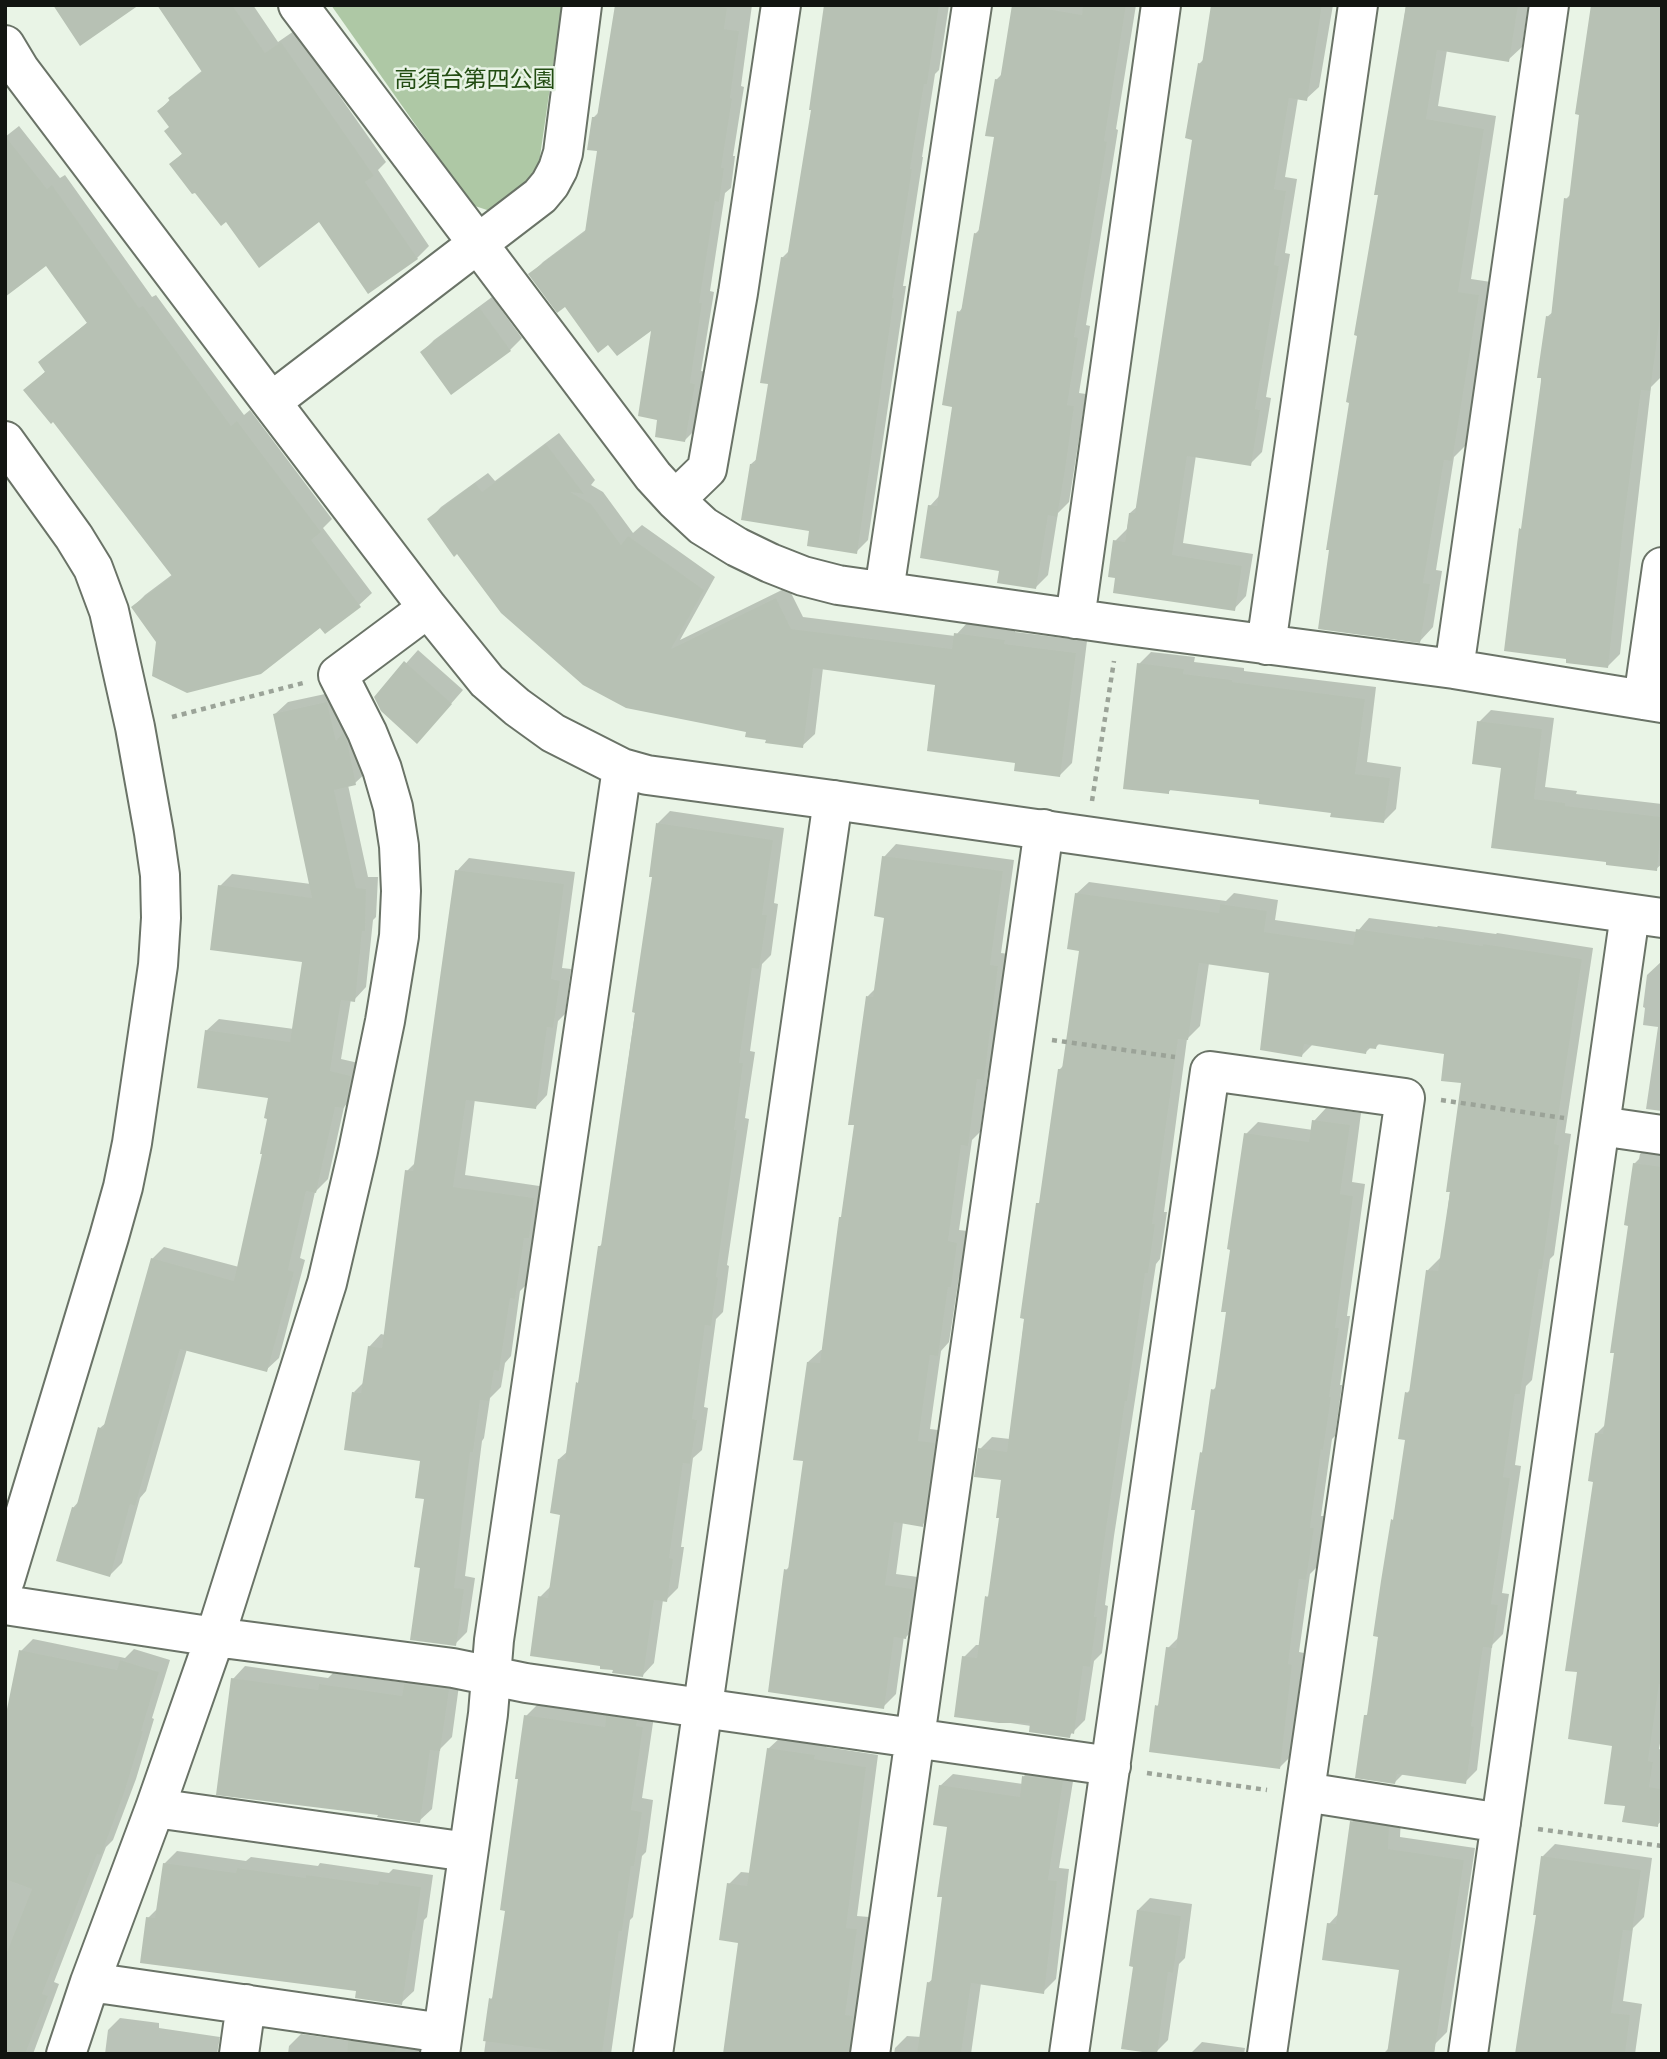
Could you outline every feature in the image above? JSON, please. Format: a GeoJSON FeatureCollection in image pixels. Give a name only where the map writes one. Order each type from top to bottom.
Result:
{"type":"FeatureCollection","features":[{"type":"Feature","properties":{"kind":"street"},"geometry":{"type":"LineString","coordinates":[[298,5],[653,476],[702,526],[770,564],[838,585],[1454,669],[1652,701],[1662,567]]}},
{"type":"Feature","properties":{"kind":"street"},"geometry":{"type":"LineString","coordinates":[[271,402],[541,195],[550,184],[563,153],[582,5]]}},
{"type":"Feature","properties":{"kind":"street"},"geometry":{"type":"LineString","coordinates":[[675,500],[707,468],[738,293],[781,5]]}},
{"type":"Feature","properties":{"kind":"street"},"geometry":{"type":"LineString","coordinates":[[884,591],[972,5]]}},
{"type":"Feature","properties":{"kind":"street"},"geometry":{"type":"LineString","coordinates":[[1076,619],[1161,5]]}},
{"type":"Feature","properties":{"kind":"street"},"geometry":{"type":"LineString","coordinates":[[1266,645],[1358,5]]}},
{"type":"Feature","properties":{"kind":"street"},"geometry":{"type":"LineString","coordinates":[[1454,669],[1549,5]]}},
{"type":"Feature","properties":{"kind":"street"},"geometry":{"type":"LineString","coordinates":[[5,45],[20,70],[428,608],[487,681],[552,733],[622,768],[647,775],[1646,916],[1600,1124],[1468,2054]]}},
{"type":"Feature","properties":{"kind":"street"},"geometry":{"type":"LineString","coordinates":[[5,441],[93,568],[109,611],[135,727],[160,874],[161,918],[158,965],[132,1143],[109,1237],[5,1580]]}},
{"type":"Feature","properties":{"kind":"street"},"geometry":{"type":"LineString","coordinates":[[66,2054],[215,1637],[327,1283],[383,1034],[399,936],[399,846],[393,807],[382,769],[368,732],[338,675],[428,608]]}},
{"type":"Feature","properties":{"kind":"street"},"geometry":{"type":"LineString","coordinates":[[90,1982],[246,2004],[442,2043],[488,1714],[496,1626],[622,768]]}},
{"type":"Feature","properties":{"kind":"street"},"geometry":{"type":"LineString","coordinates":[[653,2054],[833,800]]}},
{"type":"Feature","properties":{"kind":"street"},"geometry":{"type":"LineString","coordinates":[[870,2054],[1044,829]]}},
{"type":"Feature","properties":{"kind":"street"},"geometry":{"type":"LineString","coordinates":[[1069,2054],[1210,1071],[1405,1098],[1267,2054]]}},
{"type":"Feature","properties":{"kind":"street"},"geometry":{"type":"LineString","coordinates":[[1600,1124],[1662,1135]]}},
{"type":"Feature","properties":{"kind":"street"},"geometry":{"type":"LineString","coordinates":[[5,1605],[215,1637],[453,1668],[526,1683],[1111,1766]]}},
{"type":"Feature","properties":{"kind":"street"},"geometry":{"type":"LineString","coordinates":[[1306,1792],[1501,1824]]}},
{"type":"Feature","properties":{"kind":"street"},"geometry":{"type":"LineString","coordinates":[[155,1808],[468,1852]]}},
{"type":"Feature","properties":{"kind":"street"},"geometry":{"type":"LineString","coordinates":[[239,2054],[246,2004]]}},
{"type":"Feature","properties":{"kind":"path"},"geometry":{"type":"LineString","coordinates":[[1091,810],[1120,625]]}},
{"type":"Feature","properties":{"kind":"path"},"geometry":{"type":"LineString","coordinates":[[135,727],[338,675]]}},
{"type":"Feature","properties":{"kind":"path"},"geometry":{"type":"LineString","coordinates":[[1016,1035],[1199,1061],[1210,1071]]}},
{"type":"Feature","properties":{"kind":"path"},"geometry":{"type":"LineString","coordinates":[[1405,1098],[1419,1097],[1600,1124]]}},
{"type":"Feature","properties":{"kind":"path"},"geometry":{"type":"LineString","coordinates":[[1111,1766],[1293,1794],[1306,1792]]}},
{"type":"Feature","properties":{"kind":"path"},"geometry":{"type":"LineString","coordinates":[[1501,1824],[1662,1846]]}},
{"type":"Feature","properties":{"kind":"green space","name":"高須台第四公園"},"geometry":{"type":"Polygon","coordinates":[[[331,5],[562,5],[537,177],[493,212],[472,205],[331,5]]]}},
{"type":"Feature","properties":{"kind":"building"},"geometry":{"type":"Polygon","coordinates":[[[53,5],[139,5],[80,46],[53,5]]]}},
{"type":"Feature","properties":{"kind":"building"},"geometry":{"type":"Polygon","coordinates":[[[157,5],[232,5],[265,53],[281,42],[374,176],[365,182],[418,259],[368,294],[319,222],[259,268],[226,222],[221,226],[169,164],[182,154],[164,131],[169,127],[157,111],[170,101],[168,98],[202,72],[157,5]]]}},
{"type":"Feature","properties":{"kind":"building"},"geometry":{"type":"Polygon","coordinates":[[[615,5],[709,5],[727,8],[724,29],[739,31],[719,202],[715,201],[699,303],[702,303],[690,383],[695,384],[685,442],[655,437],[657,420],[638,416],[651,331],[617,356],[608,345],[598,353],[565,307],[557,313],[528,274],[585,232],[597,151],[587,150],[592,117],[597,117],[615,5]]]}},
{"type":"Feature","properties":{"kind":"building"},"geometry":{"type":"Polygon","coordinates":[[[824,5],[939,5],[910,169],[857,554],[807,546],[809,531],[741,520],[750,464],[755,464],[768,384],[760,383],[781,257],[787,258],[811,110],[824,5]]]}},
{"type":"Feature","properties":{"kind":"building"},"geometry":{"type":"Polygon","coordinates":[[[1012,5],[1082,15],[1083,5],[1126,5],[1104,141],[1107,142],[1074,337],[1078,338],[1067,405],[1074,406],[1065,470],[1057,517],[1048,515],[1036,589],[997,583],[999,571],[920,558],[928,505],[937,506],[952,407],[942,405],[957,311],[961,312],[974,233],[978,234],[994,137],[985,136],[995,79],[1000,80],[1012,5]]]}},
{"type":"Feature","properties":{"kind":"building"},"geometry":{"type":"Polygon","coordinates":[[[1211,5],[1322,5],[1307,101],[1289,98],[1274,189],[1286,191],[1274,265],[1279,266],[1255,409],[1260,410],[1251,466],[1187,456],[1172,555],[1242,566],[1235,611],[1113,593],[1115,578],[1108,577],[1113,540],[1125,542],[1129,513],[1135,513],[1192,140],[1185,138],[1198,63],[1202,64],[1211,5]]]}},
{"type":"Feature","properties":{"kind":"building"},"geometry":{"type":"Polygon","coordinates":[[[1406,5],[1518,5],[1509,62],[1437,50],[1426,119],[1484,129],[1458,292],[1479,295],[1452,461],[1444,460],[1423,583],[1430,584],[1420,643],[1318,629],[1329,550],[1326,550],[1349,403],[1346,402],[1357,336],[1354,335],[1406,5]]]}},
{"type":"Feature","properties":{"kind":"building"},"geometry":{"type":"Polygon","coordinates":[[[1591,5],[1662,5],[1662,304],[1650,391],[1641,390],[1608,668],[1566,663],[1566,659],[1504,651],[1541,381],[1541,378],[1537,378],[1546,316],[1551,317],[1564,198],[1569,199],[1579,115],[1575,114],[1591,5]]]}},
{"type":"Feature","properties":{"kind":"building"},"geometry":{"type":"Polygon","coordinates":[[[5,136],[47,189],[52,185],[139,308],[143,306],[231,426],[237,421],[321,532],[311,540],[361,607],[325,634],[320,628],[261,674],[187,693],[152,676],[156,642],[131,607],[172,576],[53,422],[51,424],[23,390],[45,372],[38,362],[87,323],[46,266],[5,297],[5,136]]]}},
{"type":"Feature","properties":{"kind":"building"},"geometry":{"type":"Polygon","coordinates":[[[479,307],[511,351],[451,395],[420,352],[479,307]]]}},
{"type":"Feature","properties":{"kind":"building"},"geometry":{"type":"Polygon","coordinates":[[[546,444],[584,494],[570,492],[591,504],[621,545],[628,536],[704,590],[671,649],[776,598],[791,629],[952,649],[954,633],[1005,640],[1004,644],[1076,653],[1060,777],[1014,771],[1015,763],[927,751],[935,685],[813,668],[803,748],[765,743],[766,740],[745,737],[746,732],[626,708],[583,685],[501,613],[457,554],[454,557],[427,519],[475,483],[482,492],[546,444]]]}},
{"type":"Feature","properties":{"kind":"building"},"geometry":{"type":"Polygon","coordinates":[[[404,661],[452,704],[417,744],[381,711],[374,697],[404,661]]]}},
{"type":"Feature","properties":{"kind":"building"},"geometry":{"type":"Polygon","coordinates":[[[1137,663],[1184,669],[1183,674],[1232,682],[1365,699],[1355,774],[1390,778],[1384,823],[1330,817],[1331,813],[1259,804],[1259,800],[1169,790],[1169,794],[1123,789],[1137,663]]]}},
{"type":"Feature","properties":{"kind":"building"},"geometry":{"type":"Polygon","coordinates":[[[327,702],[336,741],[343,733],[347,741],[356,785],[334,790],[356,888],[366,889],[365,931],[362,931],[355,1002],[341,1000],[330,1071],[351,1076],[344,1108],[335,1107],[316,1193],[306,1191],[288,1270],[294,1272],[267,1372],[180,1349],[135,1506],[130,1504],[110,1577],[56,1561],[72,1507],[76,1508],[98,1427],[103,1429],[151,1258],[234,1281],[262,1154],[268,1098],[197,1088],[205,1030],[290,1042],[302,962],[210,950],[218,885],[312,898],[273,714],[327,702]]]}},
{"type":"Feature","properties":{"kind":"building"},"geometry":{"type":"Polygon","coordinates":[[[1477,721],[1542,729],[1534,799],[1565,803],[1565,806],[1662,817],[1657,871],[1491,848],[1501,768],[1472,764],[1477,721]]]}},
{"type":"Feature","properties":{"kind":"building"},"geometry":{"type":"Polygon","coordinates":[[[656,823],[773,840],[762,915],[767,915],[759,969],[752,968],[739,1063],[743,1063],[734,1130],[737,1130],[716,1277],[718,1278],[711,1326],[705,1325],[692,1419],[697,1420],[690,1464],[683,1463],[669,1558],[673,1559],[667,1602],[654,1600],[643,1677],[612,1673],[613,1670],[600,1669],[600,1666],[530,1656],[538,1596],[548,1598],[560,1515],[550,1513],[558,1459],[565,1460],[598,1246],[601,1246],[635,1013],[632,1012],[652,877],[649,877],[656,823]]]}},
{"type":"Feature","properties":{"kind":"building"},"geometry":{"type":"Polygon","coordinates":[[[882,856],[1003,871],[990,965],[998,966],[984,1080],[977,1079],[968,1146],[961,1145],[948,1241],[957,1243],[951,1287],[948,1287],[938,1356],[930,1355],[918,1441],[935,1443],[923,1527],[894,1522],[885,1585],[913,1589],[906,1639],[894,1637],[884,1709],[768,1692],[784,1569],[788,1570],[803,1461],[793,1460],[807,1362],[820,1363],[854,1125],[848,1125],[866,996],[873,997],[884,918],[874,916],[882,856]]]}},
{"type":"Feature","properties":{"kind":"building"},"geometry":{"type":"Polygon","coordinates":[[[455,870],[564,884],[551,979],[560,981],[553,1028],[547,1027],[536,1109],[466,1100],[453,1187],[534,1198],[529,1238],[524,1238],[515,1299],[510,1298],[499,1371],[494,1370],[489,1401],[480,1400],[473,1452],[470,1452],[454,1588],[464,1589],[456,1646],[410,1640],[420,1568],[414,1567],[424,1499],[415,1498],[420,1461],[344,1450],[352,1392],[361,1393],[368,1346],[382,1348],[405,1170],[413,1171],[455,870]]]}},
{"type":"Feature","properties":{"kind":"building"},"geometry":{"type":"Polygon","coordinates":[[[1075,893],[1219,913],[1220,904],[1267,911],[1264,932],[1353,945],[1356,929],[1582,959],[1554,1144],[1559,1145],[1542,1269],[1539,1269],[1520,1394],[1515,1394],[1503,1477],[1510,1478],[1491,1604],[1498,1605],[1492,1648],[1483,1647],[1471,1726],[1474,1727],[1466,1784],[1397,1774],[1395,1784],[1355,1778],[1378,1637],[1373,1636],[1381,1581],[1405,1440],[1398,1439],[1405,1392],[1409,1393],[1426,1270],[1438,1271],[1450,1192],[1446,1192],[1461,1083],[1441,1081],[1444,1054],[1377,1044],[1376,1049],[1367,1048],[1366,1054],[1304,1044],[1302,1057],[1260,1050],[1269,973],[1199,963],[1188,1040],[1178,1039],[1152,1224],[1155,1224],[1148,1273],[1145,1273],[1103,1549],[1090,1667],[1083,1666],[1074,1734],[1071,1733],[1070,1738],[1029,1732],[1030,1723],[999,1723],[954,1717],[962,1656],[977,1658],[985,1596],[988,1597],[999,1518],[996,1518],[1001,1480],[974,1477],[978,1448],[1007,1452],[1024,1319],[1020,1318],[1036,1203],[1039,1203],[1058,1069],[1062,1069],[1079,951],[1067,949],[1075,893]]]}},
{"type":"Feature","properties":{"kind":"building"},"geometry":{"type":"Polygon","coordinates":[[[1312,1120],[1350,1125],[1340,1194],[1353,1196],[1335,1328],[1339,1328],[1331,1397],[1310,1528],[1314,1528],[1306,1580],[1299,1579],[1288,1664],[1292,1665],[1280,1769],[1149,1752],[1166,1647],[1176,1648],[1195,1510],[1191,1510],[1211,1389],[1215,1390],[1226,1312],[1221,1312],[1230,1250],[1227,1249],[1244,1133],[1309,1142],[1312,1120]]]}},
{"type":"Feature","properties":{"kind":"building"},"geometry":{"type":"Polygon","coordinates":[[[1633,1163],[1662,1167],[1662,1684],[1659,1684],[1648,1761],[1653,1762],[1649,1787],[1662,1789],[1658,1827],[1622,1822],[1625,1806],[1604,1804],[1612,1746],[1568,1739],[1577,1672],[1565,1671],[1593,1482],[1588,1481],[1595,1433],[1603,1434],[1614,1353],[1610,1353],[1628,1226],[1624,1225],[1633,1163]]]}},
{"type":"Feature","properties":{"kind":"building"},"geometry":{"type":"Polygon","coordinates":[[[19,1650],[117,1670],[120,1660],[159,1672],[124,1793],[101,1855],[97,1854],[42,1994],[48,1996],[25,2054],[5,2054],[5,1957],[32,1889],[5,1879],[5,1719],[19,1650]]]}},
{"type":"Feature","properties":{"kind":"building"},"geometry":{"type":"Polygon","coordinates":[[[231,1678],[318,1690],[319,1684],[402,1696],[404,1684],[449,1690],[440,1751],[430,1750],[420,1823],[377,1817],[378,1815],[216,1795],[231,1678]]]}},
{"type":"Feature","properties":{"kind":"building"},"geometry":{"type":"Polygon","coordinates":[[[524,1715],[605,1727],[606,1716],[637,1721],[636,1726],[643,1727],[631,1810],[642,1812],[622,1931],[619,1931],[602,2054],[557,2054],[557,2051],[483,2041],[505,1911],[500,1910],[524,1715]]]}},
{"type":"Feature","properties":{"kind":"building"},"geometry":{"type":"Polygon","coordinates":[[[767,1748],[815,1755],[814,1759],[866,1767],[846,1928],[857,1929],[845,2015],[853,2016],[849,2054],[723,2054],[738,1943],[719,1940],[727,1883],[747,1886],[767,1748]]]}},
{"type":"Feature","properties":{"kind":"building"},"geometry":{"type":"Polygon","coordinates":[[[1022,1776],[1063,1781],[1048,1880],[1057,1881],[1044,1994],[971,1983],[961,2054],[917,2054],[927,1982],[931,1983],[942,1897],[937,1897],[947,1827],[933,1825],[939,1785],[1020,1797],[1022,1776]]]}},
{"type":"Feature","properties":{"kind":"building"},"geometry":{"type":"Polygon","coordinates":[[[1350,1821],[1389,1827],[1388,1849],[1464,1860],[1434,2054],[1387,2054],[1399,1970],[1322,1960],[1327,1923],[1336,1924],[1350,1821]]]}},
{"type":"Feature","properties":{"kind":"building"},"geometry":{"type":"Polygon","coordinates":[[[1541,1856],[1641,1870],[1632,1931],[1623,1930],[1611,2013],[1630,2015],[1625,2054],[1515,2054],[1536,1915],[1533,1915],[1541,1856]]]}},
{"type":"Feature","properties":{"kind":"building"},"geometry":{"type":"Polygon","coordinates":[[[163,1863],[236,1873],[237,1868],[306,1878],[306,1875],[378,1885],[379,1881],[421,1887],[402,2005],[355,1998],[356,1991],[140,1963],[146,1917],[155,1918],[163,1863]]]}},
{"type":"Feature","properties":{"kind":"building"},"geometry":{"type":"Polygon","coordinates":[[[1137,1910],[1181,1916],[1173,1973],[1168,1972],[1157,2054],[1121,2049],[1133,1967],[1129,1966],[1137,1910]]]}},
{"type":"Feature","properties":{"kind":"building"},"geometry":{"type":"Polygon","coordinates":[[[348,2041],[396,2048],[395,2054],[347,2054],[348,2041]]]}}]}
